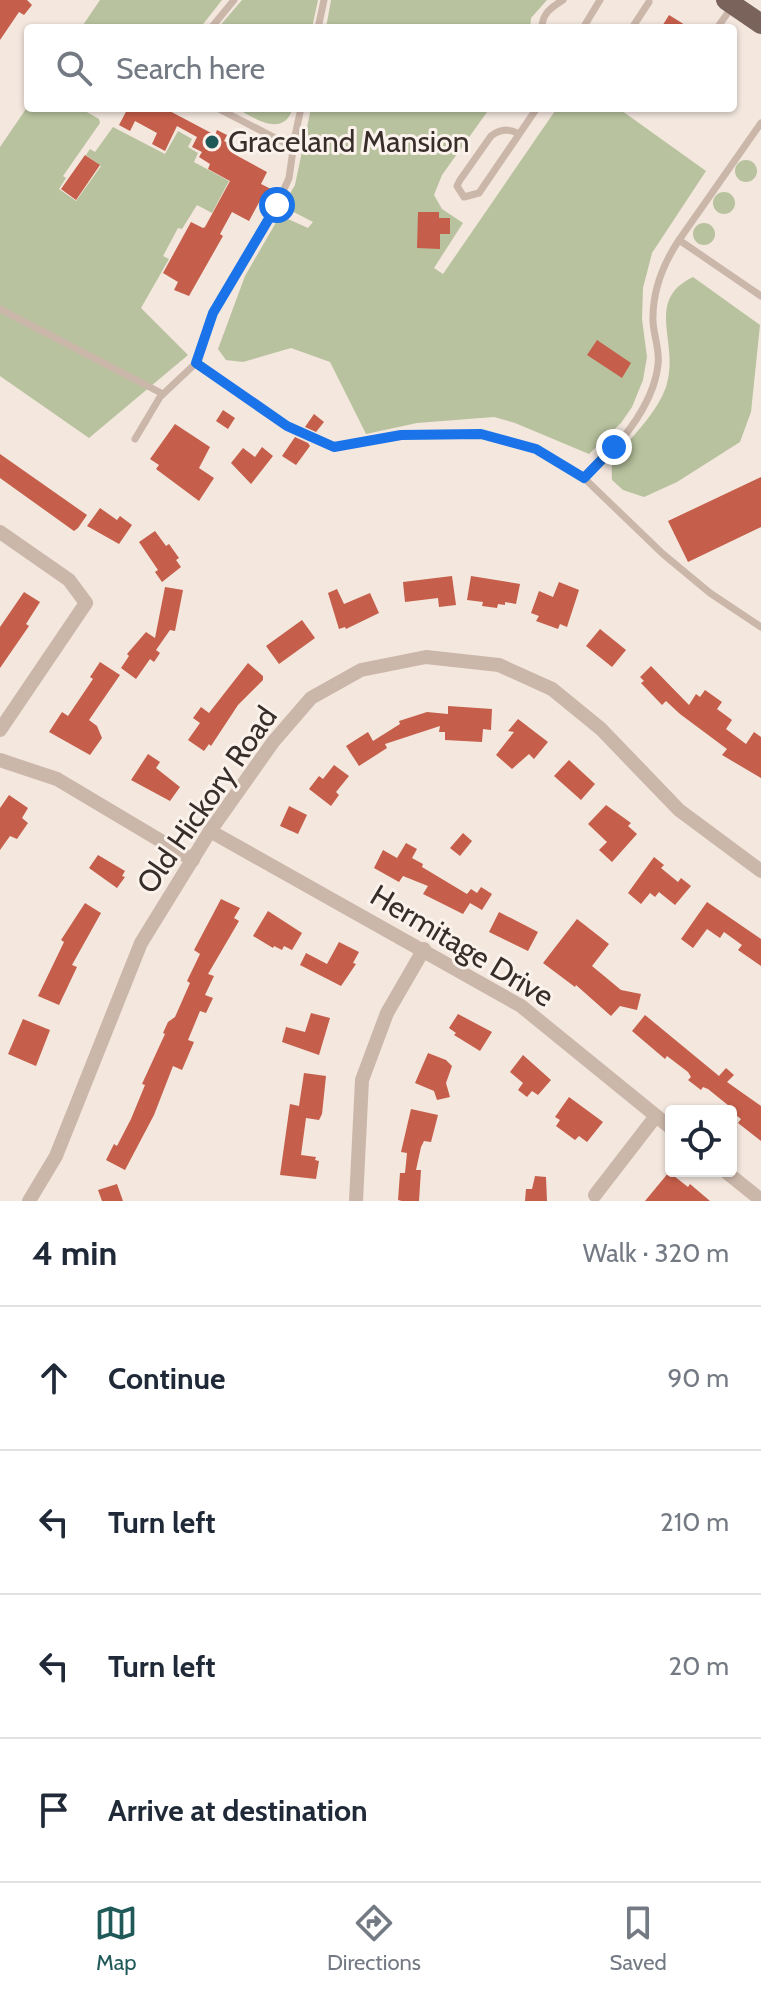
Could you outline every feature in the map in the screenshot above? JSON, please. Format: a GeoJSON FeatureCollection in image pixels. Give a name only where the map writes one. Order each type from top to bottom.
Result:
{"type":"FeatureCollection","features":[{"type":"Feature","properties":{"kind":"main road"},"geometry":{"type":"LineString","coordinates":[[729,2],[761,24]]}},
{"type":"Feature","properties":{"kind":"street"},"geometry":{"type":"LineString","coordinates":[[0,532],[69,580],[86,603],[0,730]]}},
{"type":"Feature","properties":{"kind":"street","name":"Old Hickory Road"},"geometry":{"type":"LineString","coordinates":[[29,1201],[56,1156],[141,943],[210,831],[273,742],[311,698],[361,670],[426,657],[499,665],[552,689],[601,729],[679,810],[761,871]]}},
{"type":"Feature","properties":{"kind":"street"},"geometry":{"type":"LineString","coordinates":[[0,760],[57,779],[193,860]]}},
{"type":"Feature","properties":{"kind":"street","name":"Hermitage Drive"},"geometry":{"type":"LineString","coordinates":[[210,831],[521,1006],[665,1123]]}},
{"type":"Feature","properties":{"kind":"street"},"geometry":{"type":"LineString","coordinates":[[356,1201],[362,1080],[387,1013],[424,949]]}},
{"type":"Feature","properties":{"kind":"street"},"geometry":{"type":"LineString","coordinates":[[595,1195],[656,1116]]}},
{"type":"Feature","properties":{"kind":"street"},"geometry":{"type":"LineString","coordinates":[[732,1177],[761,1200]]}},
{"type":"Feature","properties":{"kind":"lane"},"geometry":{"type":"LineString","coordinates":[[214,24],[234,0]]}},
{"type":"Feature","properties":{"kind":"lane"},"geometry":{"type":"LineString","coordinates":[[319,24],[324,0]]}},
{"type":"Feature","properties":{"kind":"lane"},"geometry":{"type":"LineString","coordinates":[[542,24],[542,19],[551,8],[563,0]]}},
{"type":"Feature","properties":{"kind":"lane"},"geometry":{"type":"LineString","coordinates":[[585,24],[600,0]]}},
{"type":"Feature","properties":{"kind":"lane"},"geometry":{"type":"LineString","coordinates":[[635,24],[649,2]]}},
{"type":"Feature","properties":{"kind":"lane"},"geometry":{"type":"LineString","coordinates":[[719,24],[729,2]]}},
{"type":"Feature","properties":{"kind":"lane"},"geometry":{"type":"LineString","coordinates":[[225,112],[283,142],[295,136]]}},
{"type":"Feature","properties":{"kind":"lane"},"geometry":{"type":"LineString","coordinates":[[135,439],[163,394],[196,363],[213,313],[277,205],[289,178],[300,112]]}},
{"type":"Feature","properties":{"kind":"lane"},"geometry":{"type":"LineString","coordinates":[[519,134],[498,130],[491,136],[457,186],[464,197],[479,193],[534,112]]}},
{"type":"Feature","properties":{"kind":"lane"},"geometry":{"type":"LineString","coordinates":[[584,478],[614,447],[638,415],[652,389],[658,365],[653,322],[663,264],[761,123]]}},
{"type":"Feature","properties":{"kind":"lane"},"geometry":{"type":"LineString","coordinates":[[679,240],[761,296]]}},
{"type":"Feature","properties":{"kind":"lane"},"geometry":{"type":"LineString","coordinates":[[0,309],[163,394]]}},
{"type":"Feature","properties":{"kind":"lane"},"geometry":{"type":"LineString","coordinates":[[196,363],[287,426],[334,447],[401,435],[481,434],[536,449],[584,478],[663,554],[710,593],[761,627]]}},
{"type":"Feature","properties":{"kind":"green space"},"geometry":{"type":"Polygon","coordinates":[[[100,0],[222,0],[203,24],[84,24],[100,0]]]}},
{"type":"Feature","properties":{"kind":"green space"},"geometry":{"type":"Polygon","coordinates":[[[242,0],[318,0],[313,24],[221,24],[242,0]]]}},
{"type":"Feature","properties":{"kind":"green space"},"geometry":{"type":"Polygon","coordinates":[[[331,0],[547,0],[531,18],[530,24],[327,24],[331,0]]]}},
{"type":"Feature","properties":{"kind":"green space"},"geometry":{"type":"Polygon","coordinates":[[[24,112],[87,112],[99,119],[100,123],[63,176],[66,178],[59,189],[76,201],[101,166],[86,155],[90,149],[95,152],[113,127],[165,154],[178,131],[192,139],[188,147],[198,153],[194,162],[229,181],[212,213],[197,205],[182,229],[178,228],[163,256],[169,259],[141,308],[188,355],[89,438],[0,376],[0,147],[24,112]]]}},
{"type":"Feature","properties":{"kind":"green space"},"geometry":{"type":"Polygon","coordinates":[[[243,112],[291,112],[282,122],[275,124],[259,121],[243,112]]]}},
{"type":"Feature","properties":{"kind":"green space"},"geometry":{"type":"Polygon","coordinates":[[[310,112],[487,112],[442,175],[434,195],[442,209],[463,223],[434,268],[443,274],[554,112],[624,112],[706,171],[652,253],[643,288],[642,319],[647,357],[643,380],[632,407],[621,423],[589,454],[494,417],[417,423],[366,434],[330,362],[291,348],[243,362],[226,360],[218,349],[245,276],[278,219],[288,219],[308,228],[313,222],[288,209],[285,202],[295,185],[310,112]]]}},
{"type":"Feature","properties":{"kind":"green space"},"geometry":{"type":"Polygon","coordinates":[[[746,160],[754,163],[757,171],[754,179],[746,182],[738,179],[735,171],[738,163],[746,160]]]}},
{"type":"Feature","properties":{"kind":"green space"},"geometry":{"type":"Polygon","coordinates":[[[724,192],[732,195],[735,203],[732,211],[724,214],[716,211],[713,203],[716,195],[724,192]]]}},
{"type":"Feature","properties":{"kind":"green space"},"geometry":{"type":"Polygon","coordinates":[[[704,223],[712,226],[715,234],[712,242],[704,245],[696,242],[693,234],[696,226],[704,223]]]}},
{"type":"Feature","properties":{"kind":"green space"},"geometry":{"type":"Polygon","coordinates":[[[693,277],[760,325],[751,412],[740,442],[677,482],[644,497],[623,490],[612,480],[612,464],[663,395],[670,355],[666,311],[678,287],[693,277]]]}},
{"type":"Feature","properties":{"kind":"building"},"geometry":{"type":"Polygon","coordinates":[[[0,0],[27,0],[32,5],[24,15],[19,12],[0,40],[0,0]]]}},
{"type":"Feature","properties":{"kind":"building"},"geometry":{"type":"Polygon","coordinates":[[[669,15],[684,24],[663,24],[669,15]]]}},
{"type":"Feature","properties":{"kind":"building"},"geometry":{"type":"Polygon","coordinates":[[[126,112],[172,112],[215,135],[217,130],[227,135],[224,141],[238,148],[234,154],[267,172],[261,184],[273,190],[268,200],[262,197],[249,221],[232,212],[220,234],[223,236],[189,296],[174,290],[178,282],[163,273],[191,222],[205,227],[230,181],[208,169],[210,164],[199,157],[202,152],[192,147],[197,137],[177,126],[165,151],[152,144],[157,133],[135,121],[130,131],[119,125],[126,112]]]}},
{"type":"Feature","properties":{"kind":"building"},"geometry":{"type":"Polygon","coordinates":[[[85,155],[100,165],[76,200],[61,189],[85,155]]]}},
{"type":"Feature","properties":{"kind":"building"},"geometry":{"type":"Polygon","coordinates":[[[418,212],[439,212],[439,218],[450,218],[450,234],[440,234],[440,249],[417,248],[418,212]]]}},
{"type":"Feature","properties":{"kind":"building"},"geometry":{"type":"Polygon","coordinates":[[[597,340],[631,363],[622,378],[587,355],[597,340]]]}},
{"type":"Feature","properties":{"kind":"building"},"geometry":{"type":"Polygon","coordinates":[[[223,410],[235,418],[228,429],[216,421],[223,410]]]}},
{"type":"Feature","properties":{"kind":"building"},"geometry":{"type":"Polygon","coordinates":[[[314,414],[324,422],[316,432],[305,427],[314,414]]]}},
{"type":"Feature","properties":{"kind":"building"},"geometry":{"type":"Polygon","coordinates":[[[175,424],[210,447],[199,468],[214,478],[199,501],[156,469],[159,465],[150,459],[175,424]]]}},
{"type":"Feature","properties":{"kind":"building"},"geometry":{"type":"Polygon","coordinates":[[[295,437],[310,446],[296,465],[282,456],[295,437]]]}},
{"type":"Feature","properties":{"kind":"building"},"geometry":{"type":"Polygon","coordinates":[[[262,447],[273,456],[251,484],[231,463],[243,448],[255,457],[262,447]]]}},
{"type":"Feature","properties":{"kind":"building"},"geometry":{"type":"Polygon","coordinates":[[[0,454],[87,515],[78,528],[74,531],[0,478],[0,454]]]}},
{"type":"Feature","properties":{"kind":"building"},"geometry":{"type":"Polygon","coordinates":[[[761,477],[761,527],[688,562],[668,521],[761,477]]]}},
{"type":"Feature","properties":{"kind":"building"},"geometry":{"type":"Polygon","coordinates":[[[100,508],[117,520],[120,516],[132,525],[119,544],[87,526],[100,508]]]}},
{"type":"Feature","properties":{"kind":"building"},"geometry":{"type":"Polygon","coordinates":[[[155,531],[166,546],[169,544],[181,567],[162,582],[155,572],[158,570],[139,542],[155,531]]]}},
{"type":"Feature","properties":{"kind":"building"},"geometry":{"type":"Polygon","coordinates":[[[452,576],[456,605],[439,607],[438,598],[405,602],[403,582],[452,576]]]}},
{"type":"Feature","properties":{"kind":"building"},"geometry":{"type":"Polygon","coordinates":[[[471,576],[520,584],[516,604],[505,602],[505,605],[498,604],[497,608],[467,600],[471,576]]]}},
{"type":"Feature","properties":{"kind":"building"},"geometry":{"type":"Polygon","coordinates":[[[559,582],[579,590],[567,627],[560,624],[558,629],[536,621],[539,616],[531,613],[539,591],[553,597],[559,582]]]}},
{"type":"Feature","properties":{"kind":"building"},"geometry":{"type":"Polygon","coordinates":[[[165,587],[183,590],[175,631],[170,630],[156,650],[160,653],[154,662],[150,659],[136,679],[121,668],[129,656],[127,654],[146,632],[155,638],[165,587]]]}},
{"type":"Feature","properties":{"kind":"building"},"geometry":{"type":"Polygon","coordinates":[[[337,589],[344,604],[370,593],[379,613],[346,629],[339,629],[328,593],[337,589]]]}},
{"type":"Feature","properties":{"kind":"building"},"geometry":{"type":"Polygon","coordinates":[[[24,592],[40,602],[26,624],[29,626],[0,668],[0,627],[24,592]]]}},
{"type":"Feature","properties":{"kind":"building"},"geometry":{"type":"Polygon","coordinates":[[[302,620],[315,638],[279,664],[266,646],[302,620]]]}},
{"type":"Feature","properties":{"kind":"building"},"geometry":{"type":"Polygon","coordinates":[[[600,629],[626,650],[612,667],[586,646],[600,629]]]}},
{"type":"Feature","properties":{"kind":"building"},"geometry":{"type":"Polygon","coordinates":[[[100,662],[120,675],[89,720],[97,726],[102,738],[90,755],[49,732],[62,712],[68,716],[93,679],[90,677],[100,662]]]}},
{"type":"Feature","properties":{"kind":"building"},"geometry":{"type":"Polygon","coordinates":[[[248,663],[263,676],[263,680],[238,705],[211,746],[209,744],[204,751],[188,740],[200,723],[193,718],[201,707],[209,713],[248,663]]]}},
{"type":"Feature","properties":{"kind":"building"},"geometry":{"type":"Polygon","coordinates":[[[651,666],[689,705],[696,694],[700,697],[705,690],[722,702],[717,709],[732,720],[726,729],[746,744],[754,732],[761,737],[761,778],[722,755],[727,749],[666,701],[662,705],[641,683],[644,681],[640,677],[651,666]]]}},
{"type":"Feature","properties":{"kind":"building"},"geometry":{"type":"Polygon","coordinates":[[[448,706],[492,709],[491,730],[483,729],[482,742],[445,740],[445,732],[439,732],[440,726],[385,744],[387,748],[359,766],[346,746],[368,732],[373,741],[400,724],[399,721],[427,712],[448,714],[448,706]]]}},
{"type":"Feature","properties":{"kind":"building"},"geometry":{"type":"Polygon","coordinates":[[[518,719],[548,742],[534,759],[529,754],[512,769],[496,755],[514,732],[508,731],[518,719]]]}},
{"type":"Feature","properties":{"kind":"building"},"geometry":{"type":"Polygon","coordinates":[[[148,754],[160,762],[156,768],[180,787],[170,801],[131,780],[148,754]]]}},
{"type":"Feature","properties":{"kind":"building"},"geometry":{"type":"Polygon","coordinates":[[[569,760],[595,784],[581,800],[554,776],[569,760]]]}},
{"type":"Feature","properties":{"kind":"building"},"geometry":{"type":"Polygon","coordinates":[[[334,765],[349,776],[336,792],[339,795],[331,806],[309,789],[319,776],[323,779],[334,765]]]}},
{"type":"Feature","properties":{"kind":"building"},"geometry":{"type":"Polygon","coordinates":[[[9,795],[28,808],[22,818],[28,823],[17,839],[10,836],[0,850],[0,808],[9,795]]]}},
{"type":"Feature","properties":{"kind":"building"},"geometry":{"type":"Polygon","coordinates":[[[606,805],[631,823],[628,826],[637,834],[612,862],[599,850],[607,842],[588,824],[606,805]]]}},
{"type":"Feature","properties":{"kind":"building"},"geometry":{"type":"Polygon","coordinates":[[[289,806],[307,815],[298,834],[280,826],[289,806]]]}},
{"type":"Feature","properties":{"kind":"building"},"geometry":{"type":"Polygon","coordinates":[[[463,833],[472,841],[460,856],[450,848],[463,833]]]}},
{"type":"Feature","properties":{"kind":"building"},"geometry":{"type":"Polygon","coordinates":[[[406,843],[417,849],[412,858],[423,864],[422,867],[467,894],[471,889],[477,893],[481,887],[492,894],[482,910],[470,903],[463,914],[423,894],[428,886],[403,876],[399,882],[374,868],[383,850],[397,858],[406,843]]]}},
{"type":"Feature","properties":{"kind":"building"},"geometry":{"type":"Polygon","coordinates":[[[98,855],[125,871],[122,876],[125,877],[117,888],[89,868],[98,855]]]}},
{"type":"Feature","properties":{"kind":"building"},"geometry":{"type":"Polygon","coordinates":[[[654,857],[664,865],[661,868],[678,882],[681,878],[691,886],[675,905],[659,892],[655,897],[650,893],[641,904],[628,893],[654,857]]]}},
{"type":"Feature","properties":{"kind":"building"},"geometry":{"type":"Polygon","coordinates":[[[221,899],[240,908],[234,918],[239,921],[208,974],[214,976],[205,995],[213,998],[206,1013],[200,1011],[188,1040],[194,1042],[182,1070],[173,1066],[154,1115],[125,1170],[106,1160],[131,1119],[163,1033],[168,1022],[175,1017],[190,983],[187,981],[200,954],[194,950],[221,899]]]}},
{"type":"Feature","properties":{"kind":"building"},"geometry":{"type":"Polygon","coordinates":[[[707,902],[761,939],[761,966],[738,950],[742,945],[724,932],[720,938],[707,929],[693,948],[681,939],[707,902]]]}},
{"type":"Feature","properties":{"kind":"building"},"geometry":{"type":"Polygon","coordinates":[[[85,903],[101,913],[72,965],[77,967],[59,1005],[38,996],[64,942],[61,940],[85,903]]]}},
{"type":"Feature","properties":{"kind":"building"},"geometry":{"type":"Polygon","coordinates":[[[268,911],[302,933],[292,950],[284,946],[282,950],[273,948],[253,936],[268,911]]]}},
{"type":"Feature","properties":{"kind":"building"},"geometry":{"type":"Polygon","coordinates":[[[499,912],[538,932],[528,951],[489,932],[499,912]]]}},
{"type":"Feature","properties":{"kind":"building"},"geometry":{"type":"Polygon","coordinates":[[[577,919],[609,944],[592,966],[621,990],[641,994],[637,1010],[620,1006],[611,1016],[576,985],[543,963],[577,919]]]}},
{"type":"Feature","properties":{"kind":"building"},"geometry":{"type":"Polygon","coordinates":[[[339,942],[359,952],[353,963],[356,964],[341,986],[300,965],[306,953],[327,964],[339,942]]]}},
{"type":"Feature","properties":{"kind":"building"},"geometry":{"type":"Polygon","coordinates":[[[311,1013],[330,1018],[319,1055],[282,1042],[286,1027],[305,1032],[311,1013]]]}},
{"type":"Feature","properties":{"kind":"building"},"geometry":{"type":"Polygon","coordinates":[[[458,1014],[492,1032],[480,1051],[454,1035],[456,1033],[449,1028],[458,1014]]]}},
{"type":"Feature","properties":{"kind":"building"},"geometry":{"type":"Polygon","coordinates":[[[645,1015],[719,1076],[726,1068],[734,1075],[727,1082],[761,1106],[761,1141],[738,1123],[741,1119],[737,1116],[737,1105],[728,1105],[708,1089],[703,1087],[701,1090],[688,1080],[691,1077],[688,1072],[667,1056],[665,1059],[632,1031],[645,1015]]]}},
{"type":"Feature","properties":{"kind":"building"},"geometry":{"type":"Polygon","coordinates":[[[23,1019],[50,1030],[36,1066],[8,1054],[23,1019]]]}},
{"type":"Feature","properties":{"kind":"building"},"geometry":{"type":"Polygon","coordinates":[[[428,1053],[446,1060],[452,1066],[446,1083],[450,1097],[437,1100],[434,1091],[415,1083],[428,1053]]]}},
{"type":"Feature","properties":{"kind":"building"},"geometry":{"type":"Polygon","coordinates":[[[523,1055],[551,1080],[538,1095],[532,1091],[527,1097],[518,1090],[523,1083],[510,1072],[523,1055]]]}},
{"type":"Feature","properties":{"kind":"building"},"geometry":{"type":"Polygon","coordinates":[[[304,1073],[326,1076],[322,1114],[319,1120],[306,1118],[301,1155],[316,1157],[315,1160],[319,1161],[316,1179],[280,1175],[290,1104],[299,1106],[304,1073]]]}},
{"type":"Feature","properties":{"kind":"building"},"geometry":{"type":"Polygon","coordinates":[[[569,1097],[603,1122],[587,1142],[579,1136],[575,1140],[556,1126],[560,1120],[555,1117],[569,1097]]]}},
{"type":"Feature","properties":{"kind":"building"},"geometry":{"type":"Polygon","coordinates":[[[411,1109],[438,1115],[431,1142],[424,1141],[421,1147],[416,1170],[421,1170],[419,1201],[402,1201],[398,1200],[400,1173],[405,1173],[407,1153],[401,1152],[411,1109]]]}},
{"type":"Feature","properties":{"kind":"building"},"geometry":{"type":"Polygon","coordinates":[[[535,1176],[546,1177],[547,1201],[525,1201],[526,1189],[532,1189],[535,1176]]]}},
{"type":"Feature","properties":{"kind":"building"},"geometry":{"type":"Polygon","coordinates":[[[665,1177],[675,1177],[688,1187],[690,1184],[710,1201],[645,1201],[665,1177]]]}},
{"type":"Feature","properties":{"kind":"building"},"geometry":{"type":"Polygon","coordinates":[[[117,1184],[123,1201],[102,1201],[98,1190],[117,1184]]]}},
{"type":"Feature","properties":{"kind":"place","name":"Graceland Mansion"},"geometry":{"type":"Point","coordinates":[212,142]}},
{"type":"Feature","properties":{"kind":"route"},"geometry":{"type":"LineString","coordinates":[[277,205],[213,313],[196,363],[287,426],[334,447],[401,435],[481,434],[536,449],[584,478],[614,447]]}}]}
